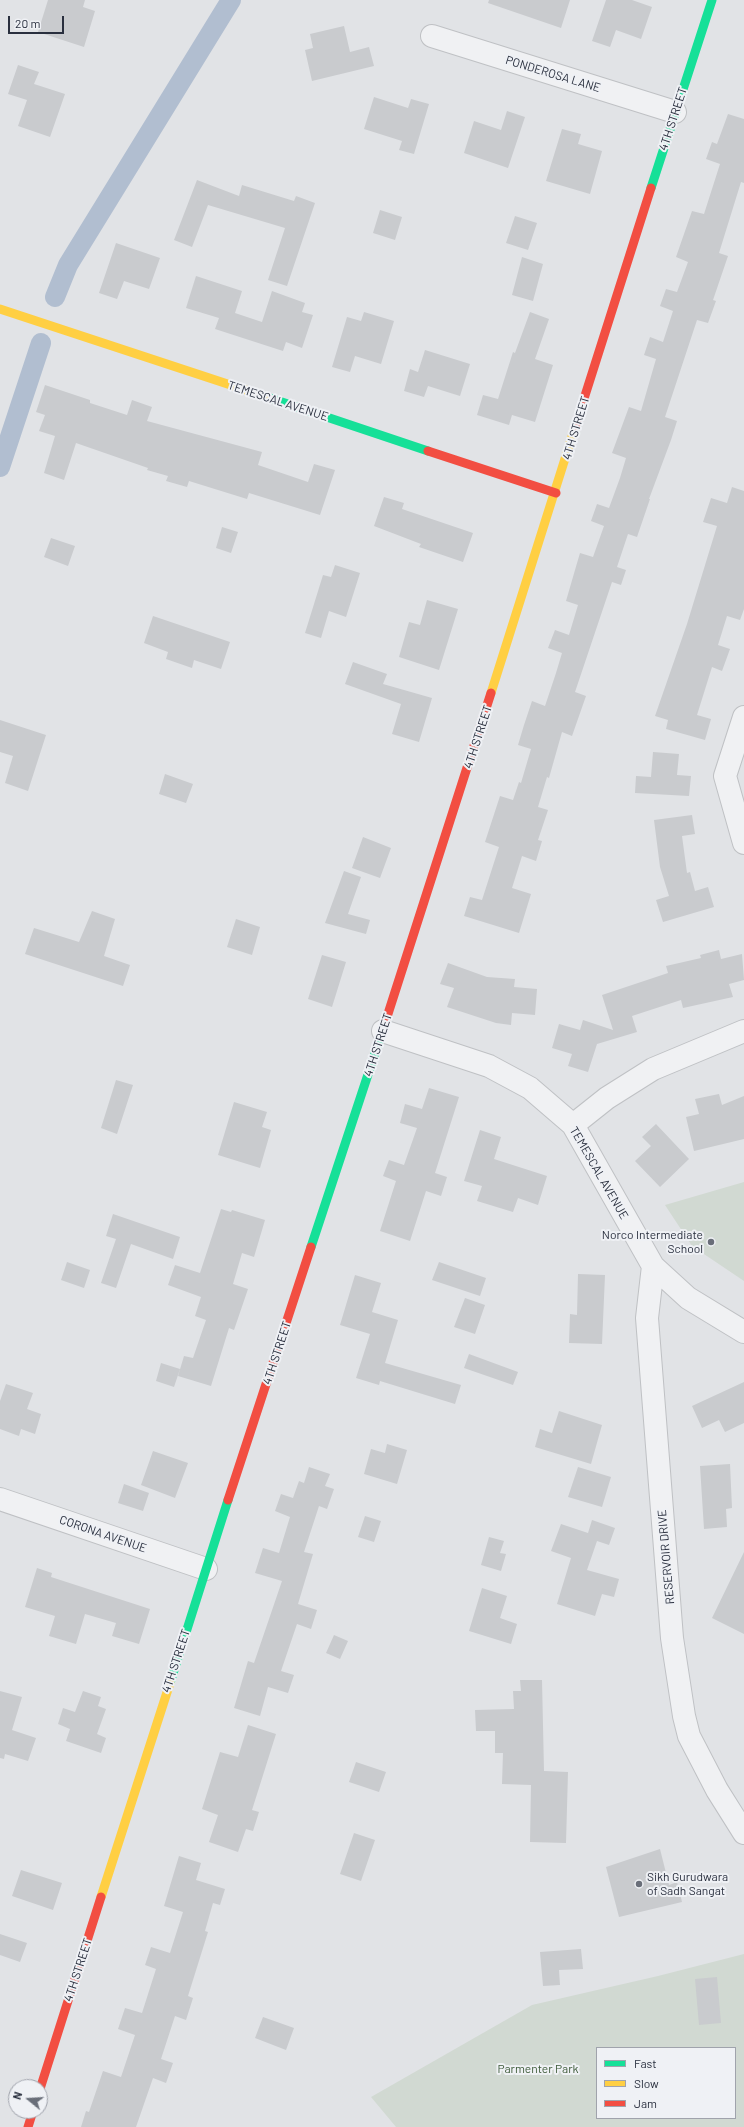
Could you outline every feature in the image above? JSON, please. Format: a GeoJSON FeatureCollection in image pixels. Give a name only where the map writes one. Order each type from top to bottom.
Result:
{"type":"FeatureCollection","features":[{"type":"Feature","properties":{"kind":"street","name":"4TH STREET"},"geometry":{"type":"LineString","coordinates":[[43,2079],[206,1569],[383,1031],[556,493],[675,112],[712,0]]}},
{"type":"Feature","properties":{"kind":"street","name":"PONDEROSA LANE"},"geometry":{"type":"LineString","coordinates":[[432,36],[675,112]]}},
{"type":"Feature","properties":{"kind":"street","name":"TEMESCAL AVENUE"},"geometry":{"type":"LineString","coordinates":[[0,309],[556,493]]}},
{"type":"Feature","properties":{"kind":"street"},"geometry":{"type":"LineString","coordinates":[[744,717],[725,776],[744,842]]}},
{"type":"Feature","properties":{"kind":"street","name":"TEMESCAL AVENUE"},"geometry":{"type":"LineString","coordinates":[[383,1031],[489,1066],[530,1088],[573,1126],[653,1266],[688,1298],[744,1332]]}},
{"type":"Feature","properties":{"kind":"street"},"geometry":{"type":"LineString","coordinates":[[573,1126],[607,1098],[653,1069],[744,1031]]}},
{"type":"Feature","properties":{"kind":"street","name":"RESERVOIR DRIVE"},"geometry":{"type":"LineString","coordinates":[[653,1266],[647,1318],[672,1638],[684,1716],[689,1736],[718,1790],[744,1833]]}},
{"type":"Feature","properties":{"kind":"street","name":"CORONA AVENUE"},"geometry":{"type":"LineString","coordinates":[[0,1500],[206,1569]]}},
{"type":"Feature","properties":{"kind":"green space","name":"Norco Intermediate School"},"geometry":{"type":"Polygon","coordinates":[[[744,1182],[744,1281],[692,1246],[665,1205],[744,1182]]]}},
{"type":"Feature","properties":{"kind":"green space","name":"Parmenter Park"},"geometry":{"type":"Polygon","coordinates":[[[744,1954],[744,2127],[396,2127],[371,2097],[532,2005],[658,1976],[744,1954]]]}},
{"type":"Feature","properties":{"kind":"building"},"geometry":{"type":"Polygon","coordinates":[[[48,0],[85,0],[83,7],[95,11],[84,47],[38,32],[48,0]]]}},
{"type":"Feature","properties":{"kind":"building"},"geometry":{"type":"Polygon","coordinates":[[[489,0],[570,0],[561,28],[488,3],[489,0]]]}},
{"type":"Feature","properties":{"kind":"building"},"geometry":{"type":"Polygon","coordinates":[[[606,0],[632,0],[652,7],[641,39],[616,30],[610,47],[592,41],[606,0]]]}},
{"type":"Feature","properties":{"kind":"building"},"geometry":{"type":"Polygon","coordinates":[[[344,26],[350,52],[369,47],[374,66],[312,81],[305,50],[313,48],[310,34],[344,26]]]}},
{"type":"Feature","properties":{"kind":"building"},"geometry":{"type":"Polygon","coordinates":[[[18,65],[39,72],[34,84],[65,94],[50,137],[18,126],[27,100],[8,94],[18,65]]]}},
{"type":"Feature","properties":{"kind":"building"},"geometry":{"type":"Polygon","coordinates":[[[374,97],[408,108],[411,99],[429,104],[414,154],[399,150],[402,141],[364,129],[374,97]]]}},
{"type":"Feature","properties":{"kind":"building"},"geometry":{"type":"Polygon","coordinates":[[[507,111],[525,117],[508,168],[464,153],[474,121],[501,130],[507,111]]]}},
{"type":"Feature","properties":{"kind":"building"},"geometry":{"type":"Polygon","coordinates":[[[728,114],[744,119],[744,183],[741,182],[719,253],[728,256],[713,300],[716,301],[708,323],[697,320],[665,417],[677,421],[671,440],[649,499],[637,537],[628,534],[617,567],[626,570],[621,585],[612,582],[575,692],[586,696],[572,736],[562,732],[549,778],[547,777],[538,807],[548,810],[538,840],[542,841],[536,861],[522,856],[512,888],[531,894],[519,933],[464,916],[470,897],[482,900],[499,847],[485,842],[500,796],[513,800],[519,782],[521,783],[531,749],[518,745],[524,725],[532,701],[545,706],[556,673],[562,653],[548,648],[555,630],[569,635],[578,605],[566,601],[580,553],[593,557],[604,526],[591,521],[597,504],[609,508],[620,478],[626,458],[612,453],[629,407],[641,411],[656,359],[644,355],[650,337],[663,342],[673,311],[660,306],[666,289],[677,292],[688,262],[676,257],[692,211],[704,214],[720,164],[706,159],[712,142],[717,144],[728,114]]]}},
{"type":"Feature","properties":{"kind":"building"},"geometry":{"type":"Polygon","coordinates":[[[562,129],[581,134],[578,144],[602,151],[590,194],[546,181],[562,129]]]}},
{"type":"Feature","properties":{"kind":"building"},"geometry":{"type":"Polygon","coordinates":[[[197,180],[239,196],[242,185],[294,201],[296,196],[315,203],[287,286],[268,280],[285,228],[208,205],[192,247],[174,240],[197,180]]]}},
{"type":"Feature","properties":{"kind":"building"},"geometry":{"type":"Polygon","coordinates":[[[380,210],[402,217],[395,240],[373,233],[380,210]]]}},
{"type":"Feature","properties":{"kind":"building"},"geometry":{"type":"Polygon","coordinates":[[[515,216],[537,223],[528,250],[506,243],[515,216]]]}},
{"type":"Feature","properties":{"kind":"building"},"geometry":{"type":"Polygon","coordinates":[[[116,243],[160,258],[149,289],[124,281],[117,299],[99,293],[116,243]]]}},
{"type":"Feature","properties":{"kind":"building"},"geometry":{"type":"Polygon","coordinates":[[[522,257],[543,264],[533,301],[512,295],[522,257]]]}},
{"type":"Feature","properties":{"kind":"building"},"geometry":{"type":"Polygon","coordinates":[[[196,276],[242,291],[235,313],[262,322],[272,291],[305,303],[302,312],[313,315],[302,348],[286,342],[283,351],[215,329],[219,318],[186,308],[196,276]]]}},
{"type":"Feature","properties":{"kind":"building"},"geometry":{"type":"Polygon","coordinates":[[[364,312],[394,321],[381,364],[355,356],[350,372],[332,367],[347,317],[361,321],[364,312]]]}},
{"type":"Feature","properties":{"kind":"building"},"geometry":{"type":"Polygon","coordinates":[[[530,312],[549,319],[535,359],[553,365],[535,422],[512,415],[509,425],[477,415],[483,395],[498,399],[513,352],[515,353],[530,312]]]}},
{"type":"Feature","properties":{"kind":"building"},"geometry":{"type":"Polygon","coordinates":[[[425,350],[470,364],[460,396],[428,386],[424,397],[404,391],[410,369],[418,372],[425,350]]]}},
{"type":"Feature","properties":{"kind":"building"},"geometry":{"type":"Polygon","coordinates":[[[45,385],[90,400],[90,403],[127,415],[132,400],[152,407],[147,421],[262,452],[258,465],[308,482],[314,464],[335,470],[320,515],[249,493],[247,499],[189,481],[187,487],[166,481],[168,476],[147,470],[148,468],[76,443],[64,480],[44,473],[55,436],[39,431],[45,415],[36,412],[45,385]]]}},
{"type":"Feature","properties":{"kind":"building"},"geometry":{"type":"Polygon","coordinates":[[[732,487],[744,491],[744,609],[740,620],[727,616],[718,645],[730,649],[722,671],[712,667],[697,715],[711,719],[705,740],[666,729],[668,720],[655,716],[687,624],[717,526],[703,522],[711,498],[727,503],[732,487]]]}},
{"type":"Feature","properties":{"kind":"building"},"geometry":{"type":"Polygon","coordinates":[[[384,497],[404,503],[402,509],[473,533],[463,562],[419,547],[421,544],[374,526],[384,497]]]}},
{"type":"Feature","properties":{"kind":"building"},"geometry":{"type":"Polygon","coordinates":[[[222,527],[238,532],[231,553],[216,548],[222,527]]]}},
{"type":"Feature","properties":{"kind":"building"},"geometry":{"type":"Polygon","coordinates":[[[51,538],[75,546],[68,566],[44,557],[51,538]]]}},
{"type":"Feature","properties":{"kind":"building"},"geometry":{"type":"Polygon","coordinates":[[[335,565],[360,573],[346,617],[329,611],[321,638],[305,633],[323,575],[331,577],[335,565]]]}},
{"type":"Feature","properties":{"kind":"building"},"geometry":{"type":"Polygon","coordinates":[[[427,600],[458,609],[439,670],[399,657],[409,622],[420,625],[427,600]]]}},
{"type":"Feature","properties":{"kind":"building"},"geometry":{"type":"Polygon","coordinates":[[[153,616],[230,642],[221,669],[194,660],[192,668],[166,659],[168,652],[144,643],[153,616]]]}},
{"type":"Feature","properties":{"kind":"building"},"geometry":{"type":"Polygon","coordinates":[[[353,662],[387,674],[383,684],[432,698],[419,742],[392,734],[401,704],[345,684],[353,662]]]}},
{"type":"Feature","properties":{"kind":"building"},"geometry":{"type":"Polygon","coordinates":[[[0,720],[46,735],[28,791],[5,783],[13,756],[0,752],[0,720]]]}},
{"type":"Feature","properties":{"kind":"building"},"geometry":{"type":"Polygon","coordinates":[[[653,752],[679,754],[677,775],[691,776],[689,796],[635,793],[636,776],[651,777],[653,752]]]}},
{"type":"Feature","properties":{"kind":"building"},"geometry":{"type":"Polygon","coordinates":[[[165,774],[193,784],[186,803],[159,794],[165,774]]]}},
{"type":"Feature","properties":{"kind":"building"},"geometry":{"type":"Polygon","coordinates":[[[692,815],[695,834],[682,836],[687,873],[690,872],[695,891],[708,887],[714,907],[663,922],[656,900],[669,896],[660,867],[654,820],[692,815]]]}},
{"type":"Feature","properties":{"kind":"building"},"geometry":{"type":"Polygon","coordinates":[[[363,837],[391,848],[380,878],[352,868],[363,837]]]}},
{"type":"Feature","properties":{"kind":"building"},"geometry":{"type":"Polygon","coordinates":[[[344,871],[361,877],[348,914],[370,920],[366,934],[325,923],[344,871]]]}},
{"type":"Feature","properties":{"kind":"building"},"geometry":{"type":"Polygon","coordinates":[[[92,911],[115,919],[104,956],[130,965],[123,986],[25,954],[34,928],[79,942],[92,911]]]}},
{"type":"Feature","properties":{"kind":"building"},"geometry":{"type":"Polygon","coordinates":[[[236,919],[260,927],[252,955],[227,947],[236,919]]]}},
{"type":"Feature","properties":{"kind":"building"},"geometry":{"type":"Polygon","coordinates":[[[719,950],[721,959],[742,954],[744,980],[729,984],[733,997],[683,1008],[681,1000],[632,1016],[637,1032],[597,1044],[588,1072],[568,1066],[572,1054],[552,1048],[559,1024],[580,1030],[583,1020],[613,1030],[602,995],[668,973],[666,966],[701,958],[700,955],[719,950]]]}},
{"type":"Feature","properties":{"kind":"building"},"geometry":{"type":"Polygon","coordinates":[[[322,955],[346,962],[332,1007],[308,999],[322,955]]]}},
{"type":"Feature","properties":{"kind":"building"},"geometry":{"type":"Polygon","coordinates":[[[448,963],[487,977],[515,979],[514,987],[537,989],[535,1015],[512,1013],[511,1025],[496,1023],[447,1007],[454,988],[440,984],[448,963]]]}},
{"type":"Feature","properties":{"kind":"building"},"geometry":{"type":"Polygon","coordinates":[[[116,1080],[133,1085],[117,1134],[101,1128],[116,1080]]]}},
{"type":"Feature","properties":{"kind":"building"},"geometry":{"type":"Polygon","coordinates":[[[429,1088],[459,1097],[435,1173],[447,1177],[441,1196],[426,1191],[410,1241],[380,1231],[396,1181],[383,1176],[389,1160],[404,1165],[417,1128],[400,1123],[405,1104],[422,1109],[429,1088]]]}},
{"type":"Feature","properties":{"kind":"building"},"geometry":{"type":"Polygon","coordinates":[[[719,1094],[722,1105],[744,1096],[744,1139],[694,1151],[686,1117],[699,1114],[695,1099],[719,1094]]]}},
{"type":"Feature","properties":{"kind":"building"},"geometry":{"type":"Polygon","coordinates":[[[234,1102],[267,1112],[262,1127],[271,1130],[260,1168],[218,1155],[234,1102]]]}},
{"type":"Feature","properties":{"kind":"building"},"geometry":{"type":"Polygon","coordinates":[[[656,1124],[689,1159],[660,1187],[635,1161],[651,1146],[642,1137],[656,1124]]]}},
{"type":"Feature","properties":{"kind":"building"},"geometry":{"type":"Polygon","coordinates":[[[480,1130],[501,1137],[494,1159],[547,1176],[538,1205],[518,1198],[513,1212],[477,1201],[482,1186],[464,1181],[480,1130]]]}},
{"type":"Feature","properties":{"kind":"building"},"geometry":{"type":"Polygon","coordinates":[[[221,1209],[231,1212],[232,1210],[265,1220],[254,1257],[242,1253],[233,1284],[248,1289],[234,1330],[229,1328],[211,1386],[178,1376],[184,1356],[193,1358],[206,1320],[195,1316],[201,1297],[168,1285],[175,1265],[200,1273],[221,1209]]]}},
{"type":"Feature","properties":{"kind":"building"},"geometry":{"type":"Polygon","coordinates":[[[113,1214],[180,1237],[173,1259],[131,1244],[116,1288],[101,1283],[116,1239],[106,1236],[113,1214]]]}},
{"type":"Feature","properties":{"kind":"building"},"geometry":{"type":"Polygon","coordinates":[[[67,1262],[90,1270],[84,1288],[61,1280],[67,1262]]]}},
{"type":"Feature","properties":{"kind":"building"},"geometry":{"type":"Polygon","coordinates":[[[439,1262],[486,1278],[480,1296],[432,1280],[439,1262]]]}},
{"type":"Feature","properties":{"kind":"building"},"geometry":{"type":"Polygon","coordinates":[[[578,1274],[605,1275],[602,1344],[569,1343],[570,1314],[577,1315],[578,1274]]]}},
{"type":"Feature","properties":{"kind":"building"},"geometry":{"type":"Polygon","coordinates":[[[355,1275],[381,1283],[372,1312],[398,1320],[385,1363],[461,1385],[455,1404],[380,1381],[379,1385],[356,1378],[370,1334],[340,1325],[355,1275]]]}},
{"type":"Feature","properties":{"kind":"building"},"geometry":{"type":"Polygon","coordinates":[[[465,1298],[485,1305],[475,1334],[454,1327],[465,1298]]]}},
{"type":"Feature","properties":{"kind":"building"},"geometry":{"type":"Polygon","coordinates":[[[469,1354],[518,1372],[513,1385],[464,1368],[469,1354]]]}},
{"type":"Feature","properties":{"kind":"building"},"geometry":{"type":"Polygon","coordinates":[[[161,1363],[180,1369],[174,1387],[156,1381],[161,1363]]]}},
{"type":"Feature","properties":{"kind":"building"},"geometry":{"type":"Polygon","coordinates":[[[744,1382],[744,1423],[725,1432],[719,1420],[702,1428],[692,1406],[744,1382]]]}},
{"type":"Feature","properties":{"kind":"building"},"geometry":{"type":"Polygon","coordinates":[[[6,1384],[33,1393],[27,1409],[41,1414],[35,1434],[21,1429],[19,1436],[0,1429],[0,1401],[6,1384]]]}},
{"type":"Feature","properties":{"kind":"building"},"geometry":{"type":"Polygon","coordinates":[[[559,1411],[602,1425],[591,1464],[535,1447],[540,1429],[552,1433],[559,1411]]]}},
{"type":"Feature","properties":{"kind":"building"},"geometry":{"type":"Polygon","coordinates":[[[387,1444],[407,1450],[397,1484],[364,1474],[371,1449],[385,1453],[387,1444]]]}},
{"type":"Feature","properties":{"kind":"building"},"geometry":{"type":"Polygon","coordinates":[[[153,1451],[188,1463],[175,1498],[141,1485],[153,1451]]]}},
{"type":"Feature","properties":{"kind":"building"},"geometry":{"type":"Polygon","coordinates":[[[730,1464],[732,1508],[726,1509],[727,1527],[704,1529],[700,1466],[730,1464]]]}},
{"type":"Feature","properties":{"kind":"building"},"geometry":{"type":"Polygon","coordinates":[[[309,1467],[330,1474],[325,1486],[334,1489],[327,1509],[319,1506],[304,1552],[313,1554],[298,1604],[317,1610],[311,1629],[297,1624],[281,1671],[294,1675],[288,1693],[268,1687],[260,1716],[234,1708],[248,1661],[254,1663],[282,1581],[255,1573],[263,1548],[279,1553],[290,1517],[275,1511],[281,1494],[293,1498],[299,1481],[304,1483],[309,1467]]]}},
{"type":"Feature","properties":{"kind":"building"},"geometry":{"type":"Polygon","coordinates":[[[578,1467],[611,1477],[602,1507],[568,1497],[578,1467]]]}},
{"type":"Feature","properties":{"kind":"building"},"geometry":{"type":"Polygon","coordinates":[[[124,1484],[149,1493],[143,1511],[118,1503],[124,1484]]]}},
{"type":"Feature","properties":{"kind":"building"},"geometry":{"type":"Polygon","coordinates":[[[365,1516],[381,1521],[374,1542],[358,1537],[365,1516]]]}},
{"type":"Feature","properties":{"kind":"building"},"geometry":{"type":"Polygon","coordinates":[[[592,1520],[615,1528],[609,1545],[597,1541],[587,1570],[619,1579],[614,1597],[602,1594],[595,1616],[557,1604],[571,1558],[551,1551],[561,1524],[588,1533],[592,1520]]]}},
{"type":"Feature","properties":{"kind":"building"},"geometry":{"type":"Polygon","coordinates":[[[489,1537],[504,1541],[500,1553],[506,1554],[501,1571],[481,1565],[489,1537]]]}},
{"type":"Feature","properties":{"kind":"building"},"geometry":{"type":"Polygon","coordinates":[[[744,1552],[744,1634],[712,1618],[744,1552]]]}},
{"type":"Feature","properties":{"kind":"building"},"geometry":{"type":"Polygon","coordinates":[[[37,1568],[52,1573],[51,1577],[150,1609],[139,1644],[112,1636],[116,1623],[85,1614],[76,1644],[49,1636],[55,1616],[25,1607],[37,1568]]]}},
{"type":"Feature","properties":{"kind":"building"},"geometry":{"type":"Polygon","coordinates":[[[482,1588],[507,1596],[500,1618],[517,1624],[511,1644],[469,1631],[482,1588]]]}},
{"type":"Feature","properties":{"kind":"building"},"geometry":{"type":"Polygon","coordinates":[[[334,1635],[348,1641],[340,1659],[326,1653],[334,1635]]]}},
{"type":"Feature","properties":{"kind":"building"},"geometry":{"type":"Polygon","coordinates":[[[520,1680],[542,1680],[544,1771],[568,1772],[566,1843],[530,1842],[531,1785],[502,1784],[503,1753],[495,1753],[495,1731],[476,1731],[475,1710],[514,1709],[513,1691],[521,1691],[520,1680]]]}},
{"type":"Feature","properties":{"kind":"building"},"geometry":{"type":"Polygon","coordinates":[[[0,1691],[22,1697],[12,1730],[36,1738],[28,1761],[5,1754],[4,1759],[0,1758],[0,1691]]]}},
{"type":"Feature","properties":{"kind":"building"},"geometry":{"type":"Polygon","coordinates":[[[83,1691],[101,1697],[98,1706],[106,1709],[97,1734],[106,1738],[101,1753],[66,1741],[70,1729],[58,1724],[63,1708],[75,1712],[83,1691]]]}},
{"type":"Feature","properties":{"kind":"building"},"geometry":{"type":"Polygon","coordinates":[[[248,1725],[276,1734],[252,1810],[259,1812],[253,1831],[246,1829],[238,1852],[209,1842],[218,1815],[202,1809],[220,1752],[238,1757],[248,1725]]]}},
{"type":"Feature","properties":{"kind":"building"},"geometry":{"type":"Polygon","coordinates":[[[356,1762],[386,1772],[379,1792],[349,1782],[356,1762]]]}},
{"type":"Feature","properties":{"kind":"building"},"geometry":{"type":"Polygon","coordinates":[[[354,1833],[375,1840],[361,1881],[340,1874],[354,1833]]]}},
{"type":"Feature","properties":{"kind":"building","name":"Sikh Gurudwara of Sadh Sangat"},"geometry":{"type":"Polygon","coordinates":[[[660,1849],[669,1885],[677,1882],[682,1902],[619,1917],[606,1867],[660,1849]]]}},
{"type":"Feature","properties":{"kind":"building"},"geometry":{"type":"Polygon","coordinates":[[[179,1856],[201,1863],[196,1880],[225,1889],[220,1905],[213,1903],[205,1931],[208,1932],[188,1996],[193,1998],[186,2020],[175,2016],[161,2059],[173,2063],[166,2083],[153,2078],[136,2127],[81,2127],[86,2111],[89,2112],[103,2071],[121,2077],[135,2035],[118,2029],[125,2008],[142,2013],[156,1969],[145,1965],[151,1947],[170,1953],[183,1912],[164,1906],[179,1856]]]}},
{"type":"Feature","properties":{"kind":"building"},"geometry":{"type":"Polygon","coordinates":[[[21,1870],[62,1883],[53,1910],[12,1896],[21,1870]]]}},
{"type":"Feature","properties":{"kind":"building"},"geometry":{"type":"Polygon","coordinates":[[[0,1934],[27,1943],[20,1962],[0,1955],[0,1934]]]}},
{"type":"Feature","properties":{"kind":"building"},"geometry":{"type":"Polygon","coordinates":[[[581,1949],[583,1969],[559,1970],[560,1985],[543,1986],[540,1952],[581,1949]]]}},
{"type":"Feature","properties":{"kind":"building"},"geometry":{"type":"Polygon","coordinates":[[[717,1977],[721,2023],[699,2025],[695,1979],[717,1977]]]}},
{"type":"Feature","properties":{"kind":"building"},"geometry":{"type":"Polygon","coordinates":[[[263,2017],[294,2028],[286,2050],[255,2038],[263,2017]]]}},
{"type":"Feature","properties":{"kind":"waterway"},"geometry":{"type":"LineString","coordinates":[[55,297],[68,265],[231,0]]}},
{"type":"Feature","properties":{"kind":"waterway"},"geometry":{"type":"LineString","coordinates":[[0,467],[41,343]]}},
{"type":"Feature","properties":{"kind":"traffic: fast"},"geometry":{"type":"LineString","coordinates":[[651,188],[712,0]]}},
{"type":"Feature","properties":{"kind":"traffic: fast"},"geometry":{"type":"LineString","coordinates":[[264,396],[428,451]]}},
{"type":"Feature","properties":{"kind":"traffic: fast"},"geometry":{"type":"LineString","coordinates":[[311,1247],[386,1020]]}},
{"type":"Feature","properties":{"kind":"traffic: fast"},"geometry":{"type":"LineString","coordinates":[[170,1683],[228,1500]]}},
{"type":"Feature","properties":{"kind":"traffic: slow"},"geometry":{"type":"LineString","coordinates":[[0,309],[264,396]]}},
{"type":"Feature","properties":{"kind":"traffic: slow"},"geometry":{"type":"LineString","coordinates":[[491,693],[575,427]]}},
{"type":"Feature","properties":{"kind":"traffic: slow"},"geometry":{"type":"LineString","coordinates":[[101,1897],[170,1683]]}},
{"type":"Feature","properties":{"kind":"traffic: jam"},"geometry":{"type":"LineString","coordinates":[[575,427],[651,188]]}},
{"type":"Feature","properties":{"kind":"traffic: jam"},"geometry":{"type":"LineString","coordinates":[[428,451],[556,493]]}},
{"type":"Feature","properties":{"kind":"traffic: jam"},"geometry":{"type":"LineString","coordinates":[[386,1020],[491,693]]}},
{"type":"Feature","properties":{"kind":"traffic: jam"},"geometry":{"type":"LineString","coordinates":[[228,1500],[311,1247]]}},
{"type":"Feature","properties":{"kind":"traffic: jam"},"geometry":{"type":"LineString","coordinates":[[43,2079],[101,1897]]}},
{"type":"Feature","properties":{"kind":"traffic: jam"},"geometry":{"type":"LineString","coordinates":[[28,2127],[30,2119]]}},
{"type":"Feature","properties":{"kind":"place","name":"Norco Intermediate School"},"geometry":{"type":"Point","coordinates":[711,1242]}},
{"type":"Feature","properties":{"kind":"place","name":"Sikh Gurudwara of Sadh Sangat"},"geometry":{"type":"Point","coordinates":[639,1884]}}]}
